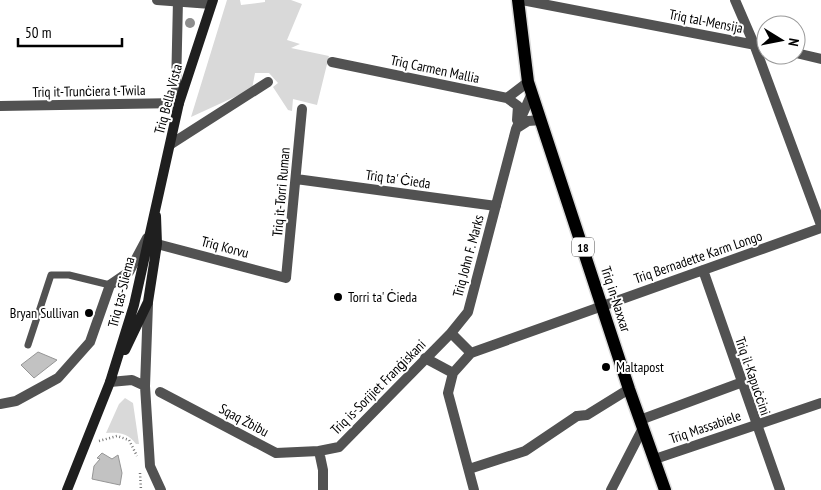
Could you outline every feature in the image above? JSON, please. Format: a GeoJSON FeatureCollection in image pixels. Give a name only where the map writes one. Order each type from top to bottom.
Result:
{"type":"FeatureCollection","features":[{"type":"Feature","properties":{"kind":"main road","name":"Triq in-Naxxar"},"geometry":{"type":"LineString","coordinates":[[518,0],[530,88],[629,390],[666,490]]}},
{"type":"Feature","properties":{"kind":"main road","name":"Triq Bella Vista"},"geometry":{"type":"LineString","coordinates":[[156,207],[171,144],[178,103],[212,2]]}},
{"type":"Feature","properties":{"kind":"main road","name":"Triq tas-Sliema"},"geometry":{"type":"LineString","coordinates":[[110,382],[134,305],[147,237],[156,207]]}},
{"type":"Feature","properties":{"kind":"main road","name":"Triq tas-Sliema"},"geometry":{"type":"LineString","coordinates":[[67,490],[110,382],[148,302],[158,244],[156,207]]}},
{"type":"Feature","properties":{"kind":"street"},"geometry":{"type":"LineString","coordinates":[[157,0],[212,2]]}},
{"type":"Feature","properties":{"kind":"street","name":"Triq tal-Mensija"},"geometry":{"type":"LineString","coordinates":[[522,0],[754,44]]}},
{"type":"Feature","properties":{"kind":"street"},"geometry":{"type":"LineString","coordinates":[[735,0],[754,44],[821,227]]}},
{"type":"Feature","properties":{"kind":"street"},"geometry":{"type":"LineString","coordinates":[[178,2],[176,89],[178,103]]}},
{"type":"Feature","properties":{"kind":"street"},"geometry":{"type":"LineString","coordinates":[[806,55],[821,59]]}},
{"type":"Feature","properties":{"kind":"street","name":"Triq Carmen Mallia"},"geometry":{"type":"LineString","coordinates":[[332,62],[507,98]]}},
{"type":"Feature","properties":{"kind":"street"},"geometry":{"type":"LineString","coordinates":[[171,144],[268,82]]}},
{"type":"Feature","properties":{"kind":"street"},"geometry":{"type":"LineString","coordinates":[[507,98],[530,88]]}},
{"type":"Feature","properties":{"kind":"street","name":"Triq John F. Marks"},"geometry":{"type":"LineString","coordinates":[[451,333],[468,312],[516,129],[530,88]]}},
{"type":"Feature","properties":{"kind":"street","name":"Triq John F. Marks"},"geometry":{"type":"LineString","coordinates":[[507,98],[518,106],[516,129]]}},
{"type":"Feature","properties":{"kind":"street","name":"Triq it-Trunċiera t-Twila"},"geometry":{"type":"LineString","coordinates":[[0,106],[178,103]]}},
{"type":"Feature","properties":{"kind":"street","name":"Triq it-Torri Ruman"},"geometry":{"type":"LineString","coordinates":[[286,278],[302,109]]}},
{"type":"Feature","properties":{"kind":"street"},"geometry":{"type":"LineString","coordinates":[[516,129],[528,121],[541,120]]}},
{"type":"Feature","properties":{"kind":"street","name":"Triq ta' Ċieda"},"geometry":{"type":"LineString","coordinates":[[296,179],[496,206]]}},
{"type":"Feature","properties":{"kind":"street","name":"Triq Bernadette Karm Longo"},"geometry":{"type":"LineString","coordinates":[[471,353],[821,227]]}},
{"type":"Feature","properties":{"kind":"street"},"geometry":{"type":"LineString","coordinates":[[0,404],[16,401],[58,378],[90,342],[110,285],[129,272],[147,237]]}},
{"type":"Feature","properties":{"kind":"street","name":"Triq Korvu"},"geometry":{"type":"LineString","coordinates":[[158,244],[286,278]]}},
{"type":"Feature","properties":{"kind":"street","name":"Triq il-Kapuċċini"},"geometry":{"type":"LineString","coordinates":[[703,270],[740,383],[780,490]]}},
{"type":"Feature","properties":{"kind":"street"},"geometry":{"type":"LineString","coordinates":[[148,302],[145,386],[150,466],[161,490]]}},
{"type":"Feature","properties":{"kind":"street"},"geometry":{"type":"LineString","coordinates":[[451,333],[471,353],[454,373],[448,393],[474,490]]}},
{"type":"Feature","properties":{"kind":"street","name":"Triq is-Sorijiet Franġiskani"},"geometry":{"type":"LineString","coordinates":[[319,451],[339,447],[451,333]]}},
{"type":"Feature","properties":{"kind":"street"},"geometry":{"type":"LineString","coordinates":[[425,358],[454,373]]}},
{"type":"Feature","properties":{"kind":"street"},"geometry":{"type":"LineString","coordinates":[[110,382],[132,380],[145,386]]}},
{"type":"Feature","properties":{"kind":"street"},"geometry":{"type":"LineString","coordinates":[[611,490],[642,424],[740,383]]}},
{"type":"Feature","properties":{"kind":"street"},"geometry":{"type":"LineString","coordinates":[[469,469],[525,451],[576,416],[587,416],[629,390]]}},
{"type":"Feature","properties":{"kind":"street","name":"Sqaq Żbibu"},"geometry":{"type":"LineString","coordinates":[[160,392],[276,453],[319,451]]}},
{"type":"Feature","properties":{"kind":"street","name":"Triq Massabiele"},"geometry":{"type":"LineString","coordinates":[[654,459],[755,423],[821,403]]}},
{"type":"Feature","properties":{"kind":"street"},"geometry":{"type":"LineString","coordinates":[[319,451],[323,470],[323,490]]}},
{"type":"Feature","properties":{"kind":"lane"},"geometry":{"type":"LineString","coordinates":[[28,345],[51,275],[69,275],[110,285]]}},
{"type":"Feature","properties":{"kind":"path"},"geometry":{"type":"LineString","coordinates":[[84,447],[117,436],[129,440],[138,458]]}},
{"type":"Feature","properties":{"kind":"path"},"geometry":{"type":"LineString","coordinates":[[139,466],[141,490]]}},
{"type":"Feature","properties":{"kind":"shaded area"},"geometry":{"type":"Polygon","coordinates":[[[227,0],[240,0],[241,5],[265,2],[265,0],[291,0],[302,4],[287,40],[300,44],[291,48],[329,56],[317,105],[293,99],[292,111],[288,110],[273,87],[278,83],[269,73],[255,73],[252,89],[191,117],[227,0]]]}},
{"type":"Feature","properties":{"kind":"shaded area"},"geometry":{"type":"Polygon","coordinates":[[[125,398],[133,403],[139,444],[136,444],[123,434],[106,433],[119,404],[125,398]]]}},
{"type":"Feature","properties":{"kind":"building"},"geometry":{"type":"Polygon","coordinates":[[[38,352],[57,360],[34,378],[21,365],[38,352]]]}},
{"type":"Feature","properties":{"kind":"building"},"geometry":{"type":"Polygon","coordinates":[[[102,453],[112,459],[118,455],[122,473],[120,485],[92,479],[94,466],[100,459],[97,458],[102,453]]]}},
{"type":"Feature","properties":{"kind":"place","name":"Torri ta' Ċieda"},"geometry":{"type":"Point","coordinates":[338,297]}},
{"type":"Feature","properties":{"kind":"place","name":"Bryan Sullivan"},"geometry":{"type":"Point","coordinates":[89,313]}},
{"type":"Feature","properties":{"kind":"place","name":"Maltapost"},"geometry":{"type":"Point","coordinates":[606,367]}}]}
